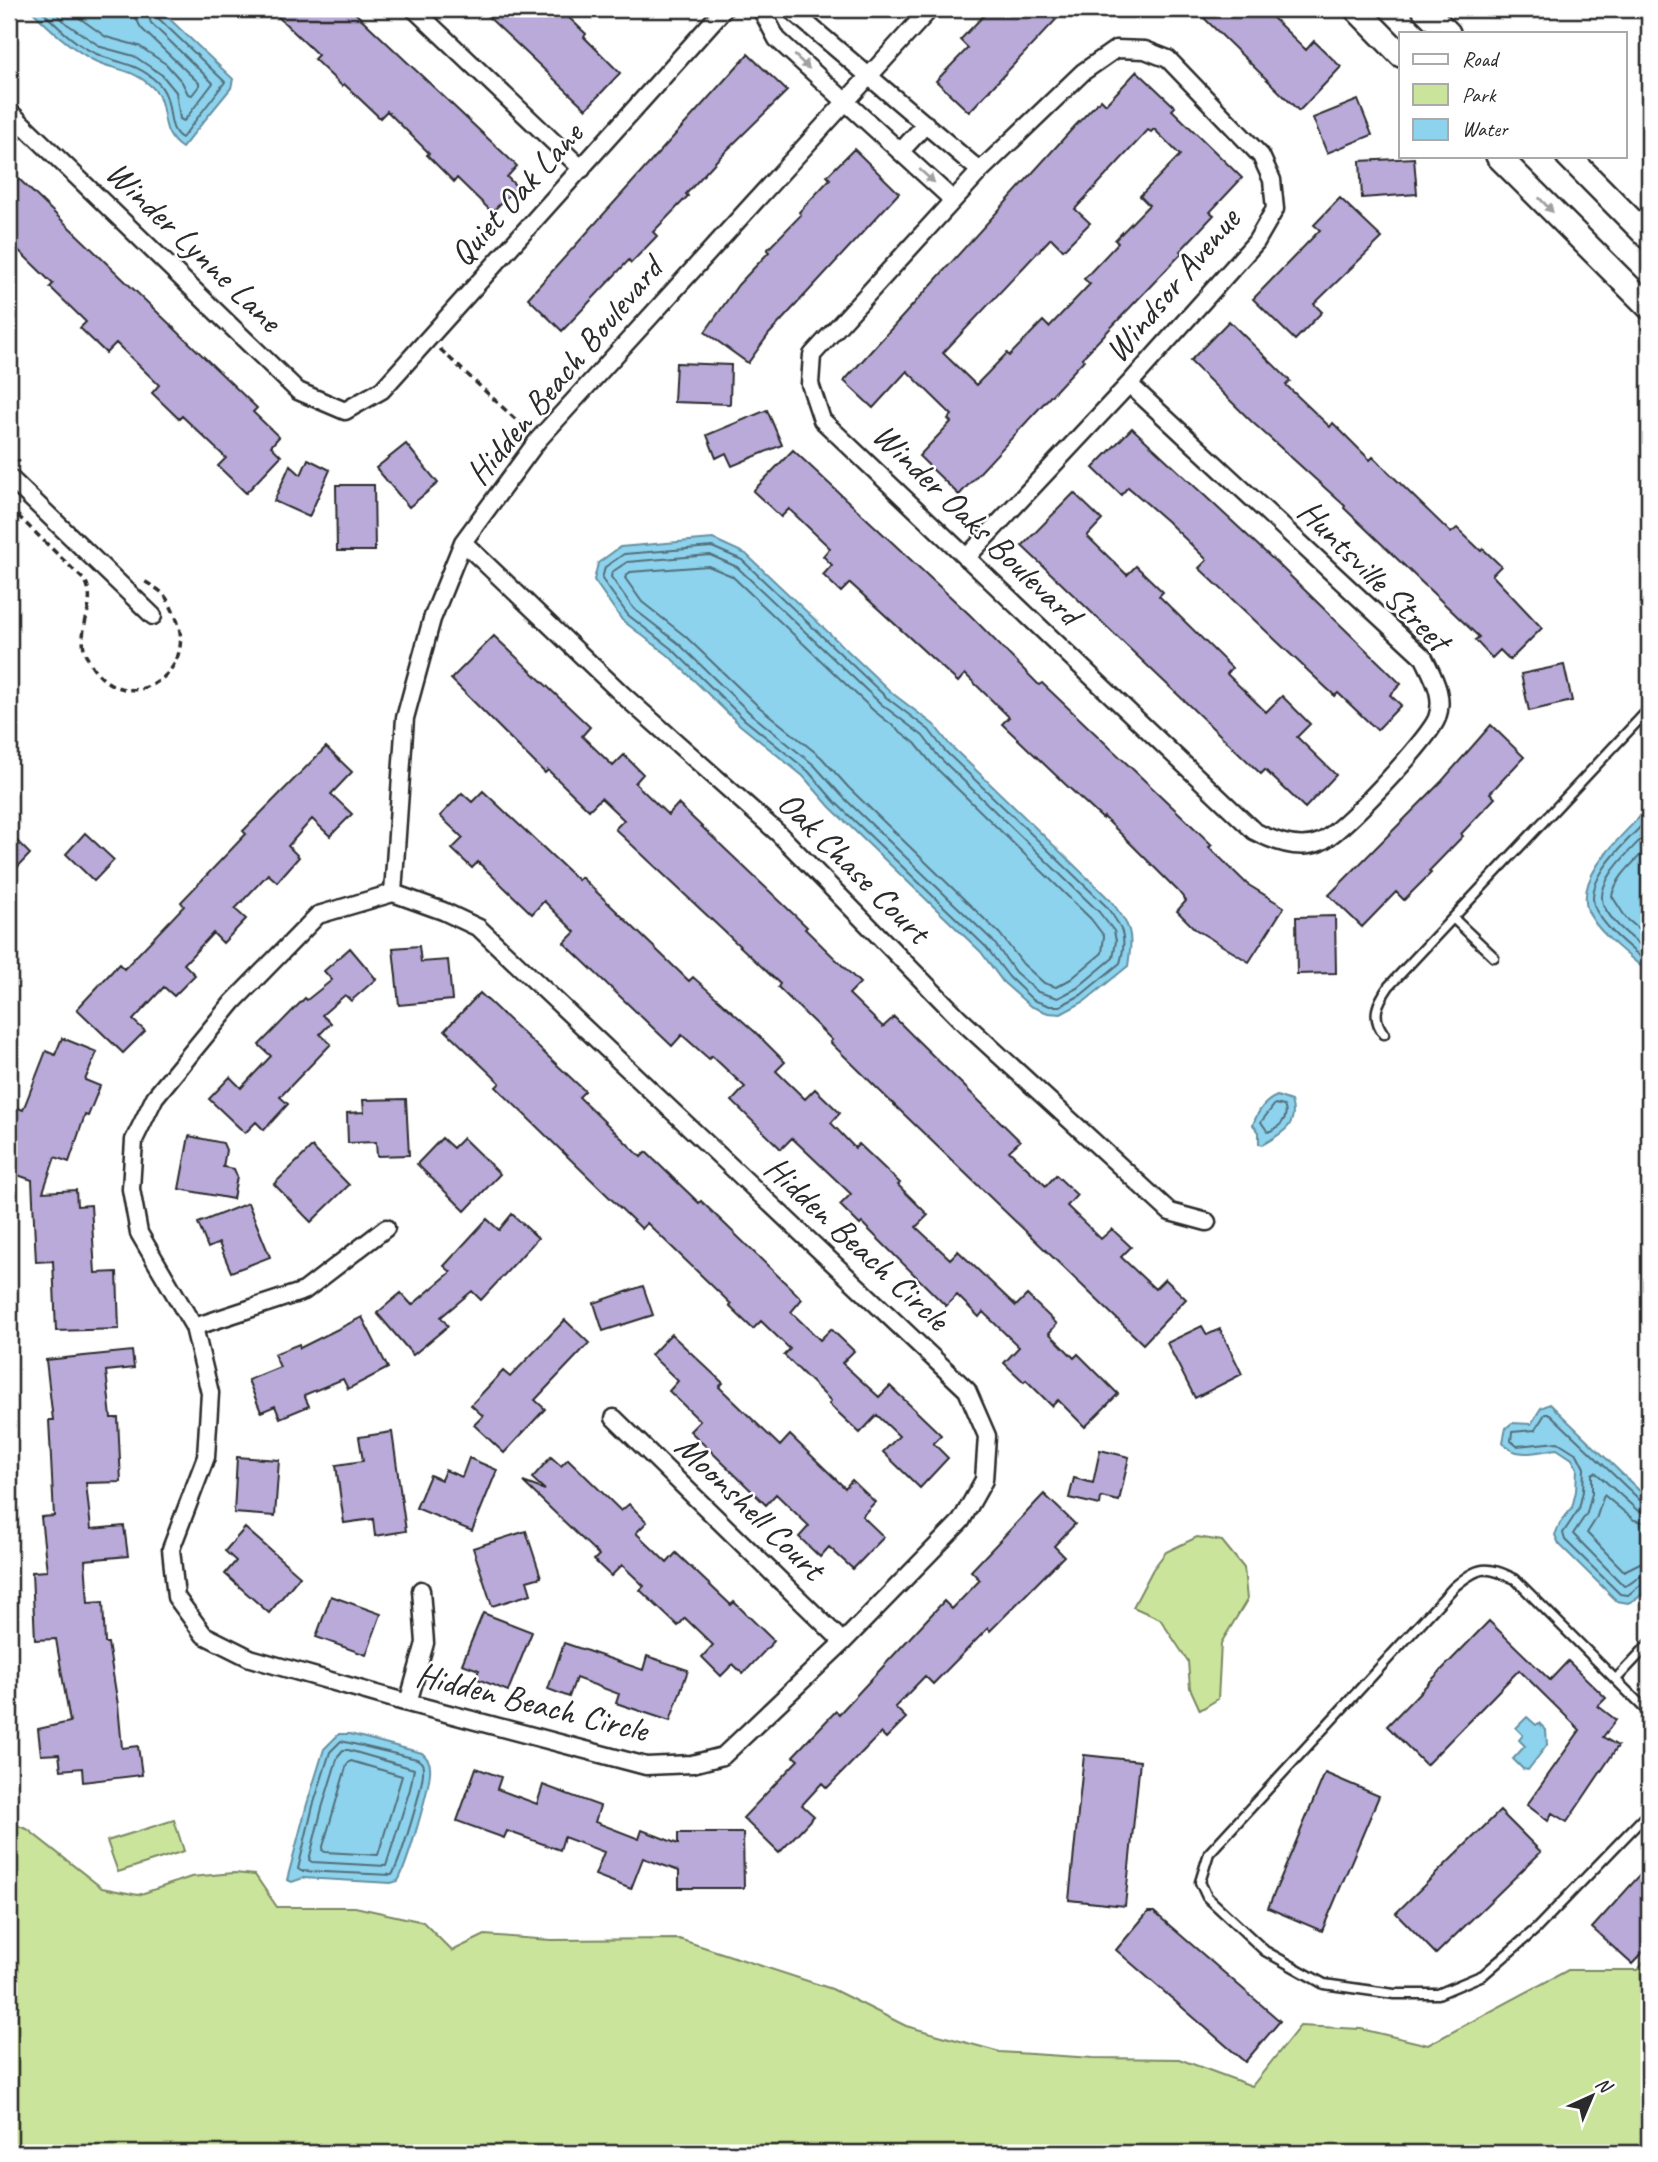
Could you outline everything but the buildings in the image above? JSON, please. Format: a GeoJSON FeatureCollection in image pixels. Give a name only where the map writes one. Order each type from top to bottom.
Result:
{"type":"FeatureCollection","features":[{"type":"Feature","properties":{"kind":"main road"},"geometry":{"type":"LineString","coordinates":[[1356,9],[1399,53]]}},
{"type":"Feature","properties":{"kind":"main road"},"geometry":{"type":"LineString","coordinates":[[1424,9],[1447,32]]}},
{"type":"Feature","properties":{"kind":"main road"},"geometry":{"type":"LineString","coordinates":[[1500,158],[1649,307]]}},
{"type":"Feature","properties":{"kind":"main road"},"geometry":{"type":"LineString","coordinates":[[1570,158],[1649,238]]}},
{"type":"Feature","properties":{"kind":"street"},"geometry":{"type":"LineString","coordinates":[[414,9],[582,169]]}},
{"type":"Feature","properties":{"kind":"street","name":"Quiet Oak Lane"},"geometry":{"type":"LineString","coordinates":[[345,411],[382,390],[724,9]]}},
{"type":"Feature","properties":{"kind":"street"},"geometry":{"type":"LineString","coordinates":[[761,9],[777,38],[953,200]]}},
{"type":"Feature","properties":{"kind":"street"},"geometry":{"type":"LineString","coordinates":[[790,9],[980,171]]}},
{"type":"Feature","properties":{"kind":"street","name":"Hidden Beach Boulevard"},"geometry":{"type":"LineString","coordinates":[[393,893],[405,718],[432,619],[463,542],[538,440],[930,9]]}},
{"type":"Feature","properties":{"kind":"street","name":"Windsor Avenue"},"geometry":{"type":"LineString","coordinates":[[966,558],[1129,384],[1256,242],[1275,209],[1272,180],[1261,156],[1168,59],[1145,50],[1116,49],[1083,72],[980,171]]}},
{"type":"Feature","properties":{"kind":"street","name":"Winder Lynne Lane"},"geometry":{"type":"LineString","coordinates":[[9,111],[298,391],[345,411]]}},
{"type":"Feature","properties":{"kind":"street"},"geometry":{"type":"LineString","coordinates":[[9,137],[22,123]]}},
{"type":"Feature","properties":{"kind":"street"},"geometry":{"type":"LineString","coordinates":[[900,152],[926,124]]}},
{"type":"Feature","properties":{"kind":"street","name":"Winder Oaks Boulevard"},"geometry":{"type":"LineString","coordinates":[[980,171],[812,355],[810,384],[822,420],[1254,831],[1273,842],[1299,845]]}},
{"type":"Feature","properties":{"kind":"street","name":"Huntsville Street"},"geometry":{"type":"LineString","coordinates":[[1129,384],[1424,658],[1440,690],[1437,718],[1417,746],[1339,830],[1320,843],[1299,845]]}},
{"type":"Feature","properties":{"kind":"street"},"geometry":{"type":"LineString","coordinates":[[9,477],[153,616]]}},
{"type":"Feature","properties":{"kind":"street","name":"Oak Chase Court"},"geometry":{"type":"LineString","coordinates":[[463,542],[623,695],[778,833],[960,1019],[1160,1203],[1170,1212],[1207,1222]]}},
{"type":"Feature","properties":{"kind":"street","name":"Hidden Beach Circle"},"geometry":{"type":"LineString","coordinates":[[393,893],[443,911],[479,928],[967,1390],[987,1436],[984,1480],[961,1521],[842,1642],[723,1756],[692,1764],[646,1766],[250,1658],[204,1635],[176,1598],[171,1549],[206,1457],[210,1393],[194,1327],[139,1233],[131,1189],[134,1140],[155,1097],[225,1012],[318,915],[393,893]]}},
{"type":"Feature","properties":{"kind":"street"},"geometry":{"type":"LineString","coordinates":[[194,1327],[304,1291],[386,1228]]}},
{"type":"Feature","properties":{"kind":"street","name":"Moonshell Court"},"geometry":{"type":"LineString","coordinates":[[614,1418],[842,1642]]}},
{"type":"Feature","properties":{"kind":"street"},"geometry":{"type":"LineString","coordinates":[[408,1703],[425,1643],[422,1590]]}},
{"type":"Feature","properties":{"kind":"lane"},"geometry":{"type":"LineString","coordinates":[[1384,1034],[1376,1017],[1377,1003],[1389,986],[1649,709]]}},
{"type":"Feature","properties":{"kind":"lane"},"geometry":{"type":"LineString","coordinates":[[1453,918],[1494,957]]}},
{"type":"Feature","properties":{"kind":"lane"},"geometry":{"type":"LineString","coordinates":[[1649,1713],[1617,1678],[1515,1579],[1492,1569],[1471,1573],[1454,1587],[1209,1853],[1200,1882],[1208,1897],[1265,1951],[1324,1984],[1394,1994],[1438,1994],[1483,1975],[1536,1929],[1649,1812]]}},
{"type":"Feature","properties":{"kind":"lane"},"geometry":{"type":"LineString","coordinates":[[1617,1678],[1649,1644]]}},
{"type":"Feature","properties":{"kind":"path"},"geometry":{"type":"LineString","coordinates":[[429,338],[538,440]]}},
{"type":"Feature","properties":{"kind":"path"},"geometry":{"type":"LineString","coordinates":[[9,508],[86,582],[90,591],[90,603],[81,635],[86,656],[96,674],[117,689],[138,690],[161,680],[176,661],[181,648],[180,628],[163,593]]}},
{"type":"Feature","properties":{"kind":"green space"},"geometry":{"type":"Polygon","coordinates":[[[1197,1537],[1222,1541],[1244,1568],[1247,1600],[1221,1643],[1218,1699],[1200,1710],[1190,1688],[1188,1661],[1160,1619],[1133,1607],[1153,1569],[1166,1552],[1197,1537]]]}},
{"type":"Feature","properties":{"kind":"green space"},"geometry":{"type":"Polygon","coordinates":[[[174,1820],[184,1851],[118,1872],[107,1841],[174,1820]]]}},
{"type":"Feature","properties":{"kind":"green space"},"geometry":{"type":"Polygon","coordinates":[[[9,1823],[27,1829],[102,1888],[138,1895],[191,1877],[234,1873],[255,1875],[277,1907],[355,1907],[423,1922],[452,1951],[485,1935],[551,1940],[679,1939],[832,1989],[906,2026],[1000,2052],[1093,2058],[1179,2059],[1252,2086],[1300,2026],[1361,2029],[1428,2045],[1568,1970],[1637,1970],[1649,1957],[1649,2153],[9,2153],[9,1823]]]}},
{"type":"Feature","properties":{"kind":"water"},"geometry":{"type":"Polygon","coordinates":[[[30,9],[159,9],[233,79],[231,88],[182,148],[169,134],[161,102],[152,87],[137,76],[84,55],[30,9]]]}},
{"type":"Feature","properties":{"kind":"water"},"geometry":{"type":"Polygon","coordinates":[[[713,539],[746,554],[892,693],[934,725],[950,745],[1111,901],[1129,931],[1128,966],[1085,1001],[1061,1014],[1048,1013],[1030,1006],[1003,982],[981,952],[830,807],[803,776],[740,725],[668,655],[622,620],[594,580],[598,563],[620,547],[713,539]]]}},
{"type":"Feature","properties":{"kind":"water"},"geometry":{"type":"Polygon","coordinates":[[[1649,807],[1649,973],[1599,928],[1588,911],[1586,897],[1595,868],[1616,841],[1649,807]]]}},
{"type":"Feature","properties":{"kind":"water"},"geometry":{"type":"Polygon","coordinates":[[[1277,1096],[1291,1101],[1291,1123],[1276,1137],[1259,1144],[1259,1132],[1253,1125],[1265,1104],[1277,1096]]]}},
{"type":"Feature","properties":{"kind":"water"},"geometry":{"type":"Polygon","coordinates":[[[1550,1404],[1649,1500],[1649,1586],[1638,1598],[1628,1603],[1617,1601],[1559,1544],[1555,1535],[1560,1523],[1572,1508],[1576,1491],[1577,1468],[1572,1459],[1557,1449],[1520,1453],[1508,1448],[1503,1442],[1506,1428],[1512,1423],[1531,1424],[1541,1408],[1550,1404]]]}},
{"type":"Feature","properties":{"kind":"water"},"geometry":{"type":"Polygon","coordinates":[[[1527,1717],[1546,1730],[1547,1745],[1528,1770],[1523,1769],[1513,1759],[1525,1746],[1519,1740],[1523,1735],[1516,1728],[1527,1717]]]}},
{"type":"Feature","properties":{"kind":"water"},"geometry":{"type":"Polygon","coordinates":[[[339,1734],[350,1734],[422,1753],[429,1763],[430,1776],[423,1805],[398,1881],[391,1883],[303,1878],[292,1882],[287,1880],[324,1749],[339,1734]]]}}]}
